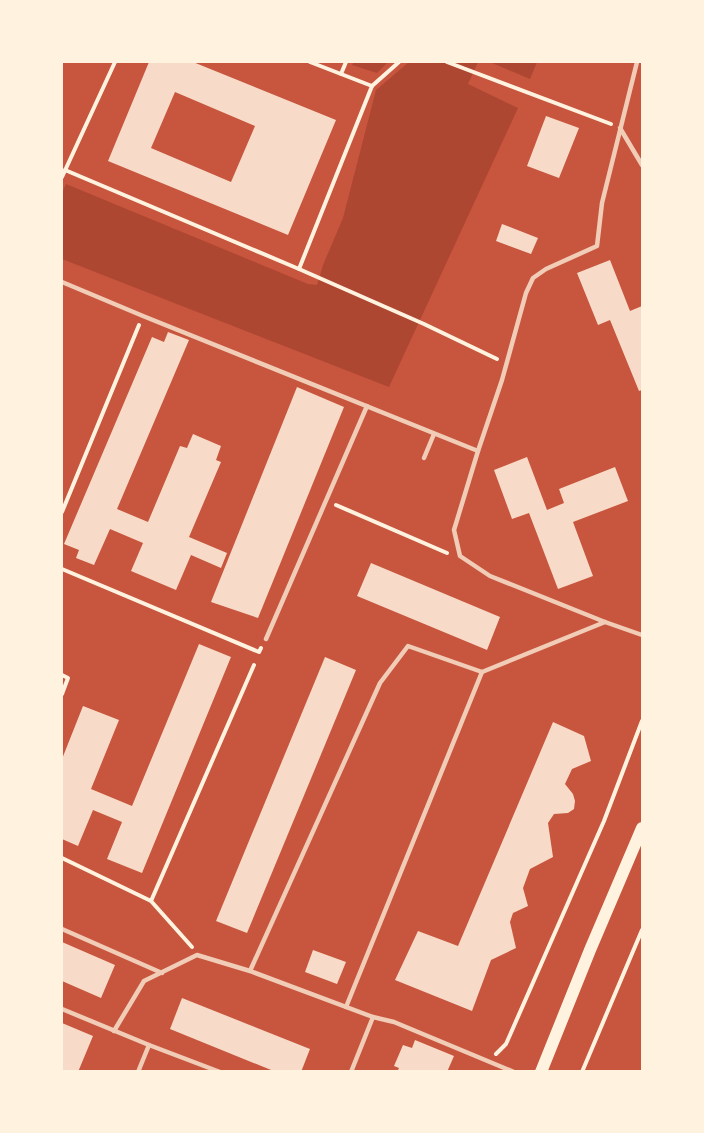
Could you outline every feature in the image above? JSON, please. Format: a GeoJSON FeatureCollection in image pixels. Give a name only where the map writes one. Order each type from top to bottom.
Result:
{"type":"FeatureCollection","features":[{"type":"Feature","properties":{"kind":"main road"},"geometry":{"type":"LineString","coordinates":[[541,1071],[642,828]]}},
{"type":"Feature","properties":{"kind":"lane"},"geometry":{"type":"LineString","coordinates":[[637,62],[602,203],[597,246],[546,269],[533,278],[526,293],[507,364],[454,530],[460,556],[490,576],[642,635]]}},
{"type":"Feature","properties":{"kind":"lane"},"geometry":{"type":"LineString","coordinates":[[620,128],[642,165]]}},
{"type":"Feature","properties":{"kind":"lane"},"geometry":{"type":"LineString","coordinates":[[62,282],[478,451]]}},
{"type":"Feature","properties":{"kind":"lane"},"geometry":{"type":"LineString","coordinates":[[266,639],[367,406]]}},
{"type":"Feature","properties":{"kind":"lane"},"geometry":{"type":"LineString","coordinates":[[424,458],[434,434]]}},
{"type":"Feature","properties":{"kind":"lane"},"geometry":{"type":"LineString","coordinates":[[250,971],[380,683],[408,646],[482,672],[605,622]]}},
{"type":"Feature","properties":{"kind":"lane"},"geometry":{"type":"LineString","coordinates":[[346,1007],[482,672]]}},
{"type":"Feature","properties":{"kind":"lane"},"geometry":{"type":"LineString","coordinates":[[62,929],[162,973]]}},
{"type":"Feature","properties":{"kind":"lane"},"geometry":{"type":"LineString","coordinates":[[114,1031],[144,981],[197,955],[250,971],[373,1017],[394,1022],[514,1071]]}},
{"type":"Feature","properties":{"kind":"lane"},"geometry":{"type":"LineString","coordinates":[[62,1009],[220,1071]]}},
{"type":"Feature","properties":{"kind":"lane"},"geometry":{"type":"LineString","coordinates":[[351,1071],[373,1017]]}},
{"type":"Feature","properties":{"kind":"lane"},"geometry":{"type":"LineString","coordinates":[[138,1071],[149,1045]]}},
{"type":"Feature","properties":{"kind":"path"},"geometry":{"type":"LineString","coordinates":[[62,177],[115,62]]}},
{"type":"Feature","properties":{"kind":"path"},"geometry":{"type":"LineString","coordinates":[[310,62],[372,86]]}},
{"type":"Feature","properties":{"kind":"path"},"geometry":{"type":"LineString","coordinates":[[341,74],[346,62]]}},
{"type":"Feature","properties":{"kind":"path"},"geometry":{"type":"LineString","coordinates":[[299,269],[372,86],[399,62]]}},
{"type":"Feature","properties":{"kind":"path"},"geometry":{"type":"LineString","coordinates":[[447,62],[620,128]]}},
{"type":"Feature","properties":{"kind":"path"},"geometry":{"type":"LineString","coordinates":[[65,170],[299,269],[424,324],[507,364]]}},
{"type":"Feature","properties":{"kind":"path"},"geometry":{"type":"LineString","coordinates":[[62,512],[143,316]]}},
{"type":"Feature","properties":{"kind":"path"},"geometry":{"type":"LineString","coordinates":[[327,501],[460,556]]}},
{"type":"Feature","properties":{"kind":"path"},"geometry":{"type":"LineString","coordinates":[[62,569],[259,652],[266,639]]}},
{"type":"Feature","properties":{"kind":"path"},"geometry":{"type":"LineString","coordinates":[[151,901],[254,665]]}},
{"type":"Feature","properties":{"kind":"path"},"geometry":{"type":"LineString","coordinates":[[62,675],[68,678],[62,694]]}},
{"type":"Feature","properties":{"kind":"path"},"geometry":{"type":"LineString","coordinates":[[489,1062],[507,1044],[640,735],[642,721]]}},
{"type":"Feature","properties":{"kind":"path"},"geometry":{"type":"LineString","coordinates":[[62,858],[151,901],[197,955]]}},
{"type":"Feature","properties":{"kind":"path"},"geometry":{"type":"LineString","coordinates":[[582,1071],[642,930]]}},
{"type":"Feature","properties":{"kind":"shaded area"},"geometry":{"type":"Polygon","coordinates":[[[354,62],[388,62],[377,73],[352,65],[354,62]]]}},
{"type":"Feature","properties":{"kind":"shaded area"},"geometry":{"type":"Polygon","coordinates":[[[409,62],[478,62],[468,84],[518,108],[389,387],[62,259],[62,193],[66,184],[308,284],[317,285],[343,218],[376,90],[409,62]]]}},
{"type":"Feature","properties":{"kind":"shaded area"},"geometry":{"type":"Polygon","coordinates":[[[493,62],[537,62],[530,79],[493,62]]]}},
{"type":"Feature","properties":{"kind":"building"},"geometry":{"type":"Polygon","coordinates":[[[149,62],[193,62],[336,120],[288,235],[108,161],[149,62]],[[175,92],[151,148],[231,182],[255,126],[175,92]]]}},
{"type":"Feature","properties":{"kind":"building"},"geometry":{"type":"Polygon","coordinates":[[[546,116],[579,128],[559,178],[527,166],[546,116]]]}},
{"type":"Feature","properties":{"kind":"building"},"geometry":{"type":"Polygon","coordinates":[[[502,224],[538,238],[531,254],[496,241],[502,224]]]}},
{"type":"Feature","properties":{"kind":"building"},"geometry":{"type":"Polygon","coordinates":[[[610,260],[630,311],[642,306],[642,390],[639,391],[610,320],[598,325],[577,273],[610,260]]]}},
{"type":"Feature","properties":{"kind":"building"},"geometry":{"type":"Polygon","coordinates":[[[168,332],[189,340],[117,509],[148,522],[180,446],[187,448],[193,434],[221,446],[216,460],[221,462],[189,537],[227,553],[221,568],[191,555],[176,590],[131,571],[143,543],[110,529],[94,565],[76,558],[79,550],[64,544],[152,337],[164,342],[168,332]]]}},
{"type":"Feature","properties":{"kind":"building"},"geometry":{"type":"Polygon","coordinates":[[[297,387],[344,407],[258,618],[211,602],[297,387]]]}},
{"type":"Feature","properties":{"kind":"building"},"geometry":{"type":"Polygon","coordinates":[[[527,457],[547,510],[564,503],[559,489],[615,467],[628,501],[573,522],[593,576],[558,589],[529,513],[512,519],[494,470],[527,457]]]}},
{"type":"Feature","properties":{"kind":"building"},"geometry":{"type":"Polygon","coordinates":[[[371,563],[500,617],[487,650],[357,596],[371,563]]]}},
{"type":"Feature","properties":{"kind":"building"},"geometry":{"type":"Polygon","coordinates":[[[199,644],[231,657],[142,873],[107,859],[122,822],[93,810],[78,846],[62,839],[62,759],[83,706],[119,720],[91,789],[132,806],[199,644]]]}},
{"type":"Feature","properties":{"kind":"building"},"geometry":{"type":"Polygon","coordinates":[[[325,657],[356,670],[247,933],[216,921],[325,657]]]}},
{"type":"Feature","properties":{"kind":"building"},"geometry":{"type":"Polygon","coordinates":[[[553,722],[584,736],[591,761],[572,769],[565,784],[573,794],[574,809],[568,813],[554,814],[548,823],[553,857],[530,869],[523,888],[528,906],[513,913],[510,922],[516,948],[491,960],[472,1011],[395,980],[418,931],[458,946],[553,722]]]}},
{"type":"Feature","properties":{"kind":"building"},"geometry":{"type":"Polygon","coordinates":[[[62,942],[115,965],[101,998],[62,981],[62,942]]]}},
{"type":"Feature","properties":{"kind":"building"},"geometry":{"type":"Polygon","coordinates":[[[313,950],[346,962],[337,984],[305,972],[313,950]]]}},
{"type":"Feature","properties":{"kind":"building"},"geometry":{"type":"Polygon","coordinates":[[[182,998],[310,1049],[301,1072],[276,1072],[170,1029],[182,998]]]}},
{"type":"Feature","properties":{"kind":"building"},"geometry":{"type":"Polygon","coordinates":[[[62,1023],[93,1036],[78,1072],[62,1072],[62,1023]]]}},
{"type":"Feature","properties":{"kind":"building"},"geometry":{"type":"Polygon","coordinates":[[[415,1040],[454,1056],[447,1072],[397,1072],[399,1068],[394,1066],[403,1045],[412,1048],[415,1040]]]}}]}
